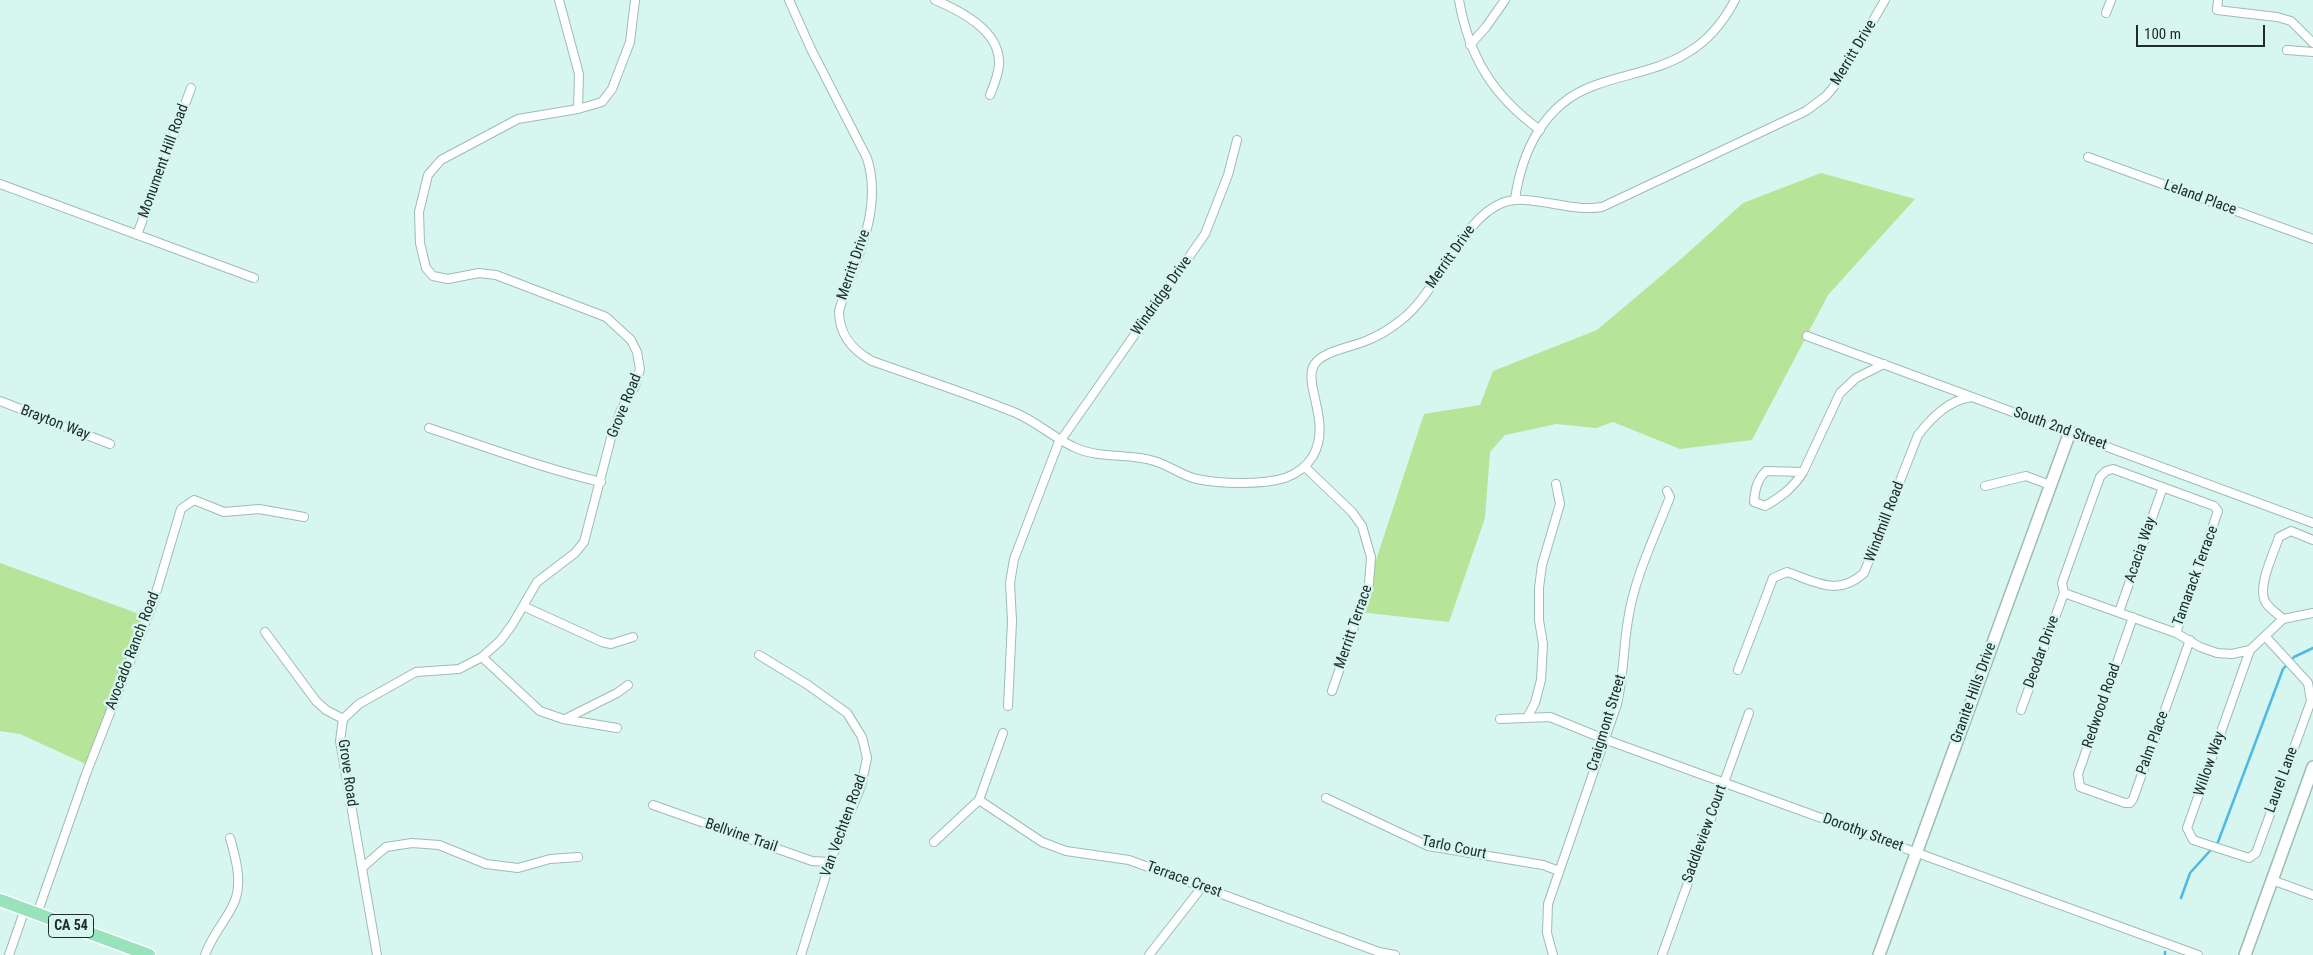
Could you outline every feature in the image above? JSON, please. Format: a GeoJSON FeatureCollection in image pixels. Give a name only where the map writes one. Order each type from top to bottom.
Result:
{"type":"FeatureCollection","features":[{"type":"Feature","properties":{"kind":"main road","name":"CA 54"},"geometry":{"type":"LineString","coordinates":[[0,900],[150,955]]}},
{"type":"Feature","properties":{"kind":"street"},"geometry":{"type":"LineString","coordinates":[[559,0],[580,74],[578,109]]}},
{"type":"Feature","properties":{"kind":"street","name":"Grove Road"},"geometry":{"type":"LineString","coordinates":[[377,955],[340,741],[343,719],[359,704],[416,672],[459,669],[482,657],[500,641],[537,582],[575,553],[584,542],[611,438],[621,410],[635,386],[640,369],[638,352],[631,340],[606,317],[496,275],[479,273],[448,279],[434,276],[426,268],[420,243],[420,212],[428,175],[441,160],[518,119],[578,109],[602,102],[612,89],[630,42],[635,0]]}},
{"type":"Feature","properties":{"kind":"street","name":"Merritt Drive"},"geometry":{"type":"LineString","coordinates":[[789,0],[811,50],[866,158],[871,172],[872,211],[839,311],[844,336],[858,353],[872,361],[1018,414],[1075,448],[1090,453],[1153,460],[1196,479],[1241,482],[1285,478],[1305,467],[1315,453],[1321,432],[1311,377],[1315,364],[1329,354],[1369,340],[1399,322],[1437,280],[1478,219],[1491,208],[1515,199],[1586,210],[1602,207],[1806,111],[1819,102],[1836,84],[1885,0]]}},
{"type":"Feature","properties":{"kind":"street"},"geometry":{"type":"LineString","coordinates":[[935,0],[958,10],[976,23],[992,39],[998,52],[999,64],[998,76],[990,95]]}},
{"type":"Feature","properties":{"kind":"street"},"geometry":{"type":"LineString","coordinates":[[1459,0],[1470,45],[1492,85],[1518,114],[1540,130]]}},
{"type":"Feature","properties":{"kind":"street"},"geometry":{"type":"LineString","coordinates":[[1470,45],[1486,28],[1505,0]]}},
{"type":"Feature","properties":{"kind":"street"},"geometry":{"type":"LineString","coordinates":[[1515,199],[1518,174],[1527,148],[1544,122],[1560,106],[1585,89],[1661,66],[1687,54],[1716,28],[1735,0]]}},
{"type":"Feature","properties":{"kind":"street"},"geometry":{"type":"LineString","coordinates":[[2106,13],[2111,0]]}},
{"type":"Feature","properties":{"kind":"street"},"geometry":{"type":"LineString","coordinates":[[2218,0],[2217,10],[2277,17],[2292,21],[2313,42]]}},
{"type":"Feature","properties":{"kind":"street"},"geometry":{"type":"LineString","coordinates":[[2287,50],[2313,52]]}},
{"type":"Feature","properties":{"kind":"street","name":"Monument Hill Road"},"geometry":{"type":"LineString","coordinates":[[137,235],[191,88]]}},
{"type":"Feature","properties":{"kind":"street","name":"Windridge Drive"},"geometry":{"type":"LineString","coordinates":[[1008,706],[1012,621],[1010,583],[1014,559],[1061,439],[1205,234],[1228,175],[1237,140]]}},
{"type":"Feature","properties":{"kind":"street","name":"Leland Place"},"geometry":{"type":"LineString","coordinates":[[2088,157],[2313,239]]}},
{"type":"Feature","properties":{"kind":"street","name":"Monument Hill Road"},"geometry":{"type":"LineString","coordinates":[[0,184],[254,278]]}},
{"type":"Feature","properties":{"kind":"street","name":"South 2nd Street"},"geometry":{"type":"LineString","coordinates":[[1807,336],[2313,523]]}},
{"type":"Feature","properties":{"kind":"street"},"geometry":{"type":"LineString","coordinates":[[1803,472],[1766,471],[1760,477],[1755,488],[1754,502],[1765,506],[1780,498],[1794,485],[1803,472],[1840,392],[1856,378],[1884,364]]}},
{"type":"Feature","properties":{"kind":"street","name":"Windmill Road"},"geometry":{"type":"LineString","coordinates":[[1738,670],[1773,578],[1788,572],[1830,587],[1841,586],[1857,580],[1864,573],[1918,435],[1930,418],[1947,406],[1966,398],[1974,397]]}},
{"type":"Feature","properties":{"kind":"street","name":"Brayton Way"},"geometry":{"type":"LineString","coordinates":[[0,401],[110,444]]}},
{"type":"Feature","properties":{"kind":"street"},"geometry":{"type":"LineString","coordinates":[[429,428],[554,471],[601,482]]}},
{"type":"Feature","properties":{"kind":"street","name":"Granite Hills Drive"},"geometry":{"type":"LineString","coordinates":[[1879,955],[2070,432]]}},
{"type":"Feature","properties":{"kind":"street","name":"Merritt Terrace"},"geometry":{"type":"LineString","coordinates":[[1305,467],[1352,512],[1362,526],[1372,556],[1369,584],[1332,691]]}},
{"type":"Feature","properties":{"kind":"street","name":"Deodar Drive"},"geometry":{"type":"LineString","coordinates":[[2021,710],[2064,593],[2062,583],[2100,477],[2113,469],[2163,487]]}},
{"type":"Feature","properties":{"kind":"street"},"geometry":{"type":"LineString","coordinates":[[1985,486],[2026,476],[2050,485]]}},
{"type":"Feature","properties":{"kind":"street"},"geometry":{"type":"LineString","coordinates":[[1527,718],[1535,703],[1541,680],[1543,644],[1539,620],[1539,588],[1542,565],[1560,504],[1556,484]]}},
{"type":"Feature","properties":{"kind":"street","name":"Tamarack Terrace"},"geometry":{"type":"LineString","coordinates":[[2163,487],[2214,506],[2218,511],[2176,633]]}},
{"type":"Feature","properties":{"kind":"street","name":"Acacia Way"},"geometry":{"type":"LineString","coordinates":[[2119,612],[2163,487]]}},
{"type":"Feature","properties":{"kind":"street","name":"Craigmont Street"},"geometry":{"type":"LineString","coordinates":[[1554,955],[1547,933],[1547,912],[1559,871],[1617,704],[1622,678],[1628,620],[1636,586],[1670,497],[1667,491]]}},
{"type":"Feature","properties":{"kind":"street","name":"Avocado Ranch Road"},"geometry":{"type":"LineString","coordinates":[[37,914],[86,774],[153,603],[181,509],[194,500],[224,512],[259,509],[304,517]]}},
{"type":"Feature","properties":{"kind":"street"},"geometry":{"type":"LineString","coordinates":[[2283,619],[2266,603],[2262,592],[2263,583],[2279,537],[2291,532],[2313,540]]}},
{"type":"Feature","properties":{"kind":"street"},"geometry":{"type":"LineString","coordinates":[[2064,593],[2176,633],[2200,647],[2217,653],[2232,654],[2250,650],[2283,619],[2313,613]]}},
{"type":"Feature","properties":{"kind":"street"},"geometry":{"type":"LineString","coordinates":[[523,606],[602,642],[612,644],[632,638]]}},
{"type":"Feature","properties":{"kind":"street","name":"Redwood Road"},"geometry":{"type":"LineString","coordinates":[[2087,790],[2080,787],[2078,774],[2133,617]]}},
{"type":"Feature","properties":{"kind":"street"},"geometry":{"type":"LineString","coordinates":[[265,632],[316,701],[326,710],[343,719]]}},
{"type":"Feature","properties":{"kind":"street","name":"Laurel Lane"},"geometry":{"type":"LineString","coordinates":[[2229,853],[2250,858],[2256,853],[2311,701],[2308,683],[2265,636]]}},
{"type":"Feature","properties":{"kind":"street","name":"Palm Place"},"geometry":{"type":"LineString","coordinates":[[2087,790],[2125,803],[2130,803],[2133,799],[2190,640]]}},
{"type":"Feature","properties":{"kind":"street","name":"Willow Way"},"geometry":{"type":"LineString","coordinates":[[2229,853],[2193,840],[2187,828],[2250,650]]}},
{"type":"Feature","properties":{"kind":"street","name":"Van Vechten Road"},"geometry":{"type":"LineString","coordinates":[[760,655],[808,685],[847,713],[862,737],[867,758],[861,786],[830,862],[801,955]]}},
{"type":"Feature","properties":{"kind":"street"},"geometry":{"type":"LineString","coordinates":[[482,657],[540,711],[564,719],[617,728]]}},
{"type":"Feature","properties":{"kind":"street"},"geometry":{"type":"LineString","coordinates":[[564,719],[592,706],[628,685]]}},
{"type":"Feature","properties":{"kind":"street","name":"Saddleview Court"},"geometry":{"type":"LineString","coordinates":[[1662,955],[1749,713]]}},
{"type":"Feature","properties":{"kind":"street","name":"Dorothy Street"},"geometry":{"type":"LineString","coordinates":[[1500,718],[1550,717],[1604,739],[2198,955]]}},
{"type":"Feature","properties":{"kind":"street"},"geometry":{"type":"LineString","coordinates":[[934,842],[980,800],[1003,733]]}},
{"type":"Feature","properties":{"kind":"street"},"geometry":{"type":"LineString","coordinates":[[2245,955],[2310,782],[2313,767]]}},
{"type":"Feature","properties":{"kind":"street","name":"Tarlo Court"},"geometry":{"type":"LineString","coordinates":[[1326,798],[1428,846],[1543,865],[1559,871]]}},
{"type":"Feature","properties":{"kind":"street","name":"Terrace Crest"},"geometry":{"type":"LineString","coordinates":[[980,800],[1042,842],[1066,852],[1129,860],[1379,952],[1395,955]]}},
{"type":"Feature","properties":{"kind":"street","name":"Bellvine Trail"},"geometry":{"type":"LineString","coordinates":[[653,805],[812,861],[830,862]]}},
{"type":"Feature","properties":{"kind":"street"},"geometry":{"type":"LineString","coordinates":[[205,955],[208,945],[234,905],[238,880],[236,858],[230,838]]}},
{"type":"Feature","properties":{"kind":"street"},"geometry":{"type":"LineString","coordinates":[[363,867],[386,846],[412,843],[439,845],[486,864],[518,868],[550,858],[578,857]]}},
{"type":"Feature","properties":{"kind":"street"},"geometry":{"type":"LineString","coordinates":[[2272,880],[2313,895]]}},
{"type":"Feature","properties":{"kind":"street"},"geometry":{"type":"LineString","coordinates":[[1149,955],[1202,887]]}},
{"type":"Feature","properties":{"kind":"street"},"geometry":{"type":"LineString","coordinates":[[8,955],[24,909]]}},
{"type":"Feature","properties":{"kind":"green space"},"geometry":{"type":"Polygon","coordinates":[[[1821,173],[1915,199],[1828,295],[1752,440],[1680,449],[1613,422],[1596,428],[1556,424],[1505,435],[1490,452],[1485,518],[1449,622],[1359,612],[1424,414],[1480,405],[1493,371],[1597,330],[1681,259],[1743,203],[1821,173]]]}},
{"type":"Feature","properties":{"kind":"green space"},"geometry":{"type":"Polygon","coordinates":[[[0,563],[142,615],[88,765],[20,734],[0,731],[0,563]]]}},
{"type":"Feature","properties":{"kind":"waterway"},"geometry":{"type":"LineString","coordinates":[[2181,898],[2190,873],[2218,842],[2283,669],[2294,657],[2313,648]]}}]}
